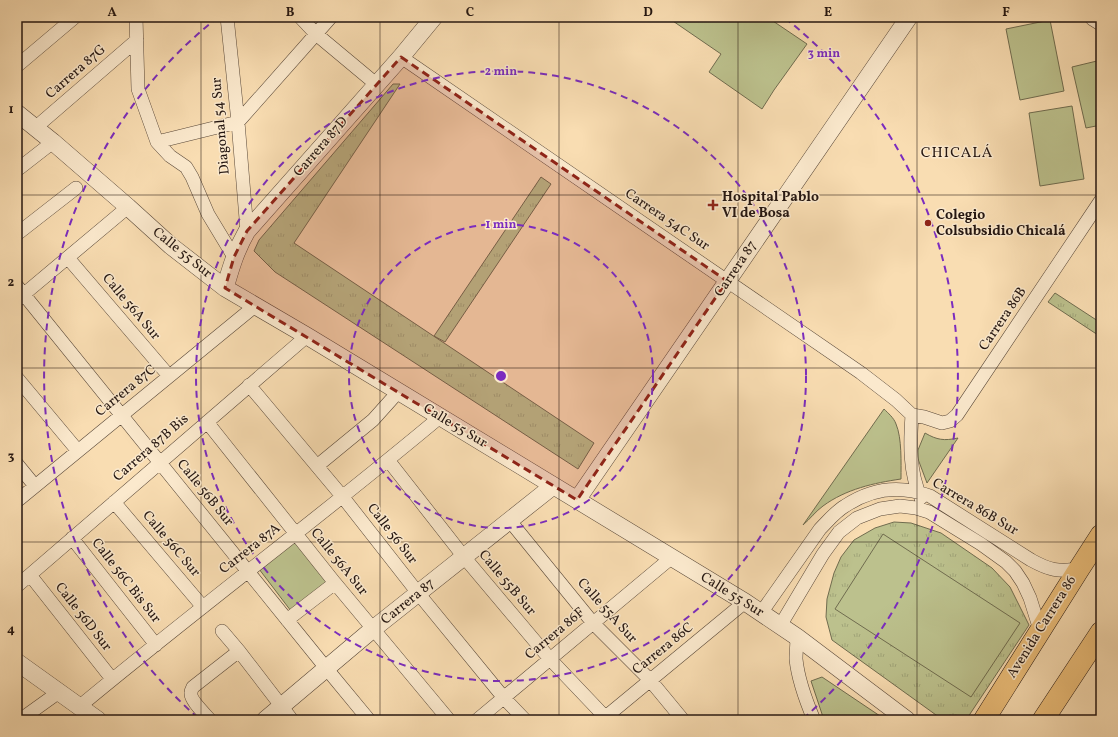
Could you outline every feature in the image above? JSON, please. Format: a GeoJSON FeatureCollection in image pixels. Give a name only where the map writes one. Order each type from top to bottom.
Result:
{"type":"FeatureCollection","features":[{"type":"Feature","properties":{"kind":"main road","name":"Avenida Carrera 86"},"geometry":{"type":"LineString","coordinates":[[984,720],[1101,535]]}},
{"type":"Feature","properties":{"kind":"main road"},"geometry":{"type":"LineString","coordinates":[[1043,720],[1101,632]]}},
{"type":"Feature","properties":{"kind":"street"},"geometry":{"type":"LineString","coordinates":[[17,66],[75,17]]}},
{"type":"Feature","properties":{"kind":"street"},"geometry":{"type":"LineString","coordinates":[[136,17],[138,90],[157,142],[170,156],[186,168],[192,177],[208,214],[234,257]]}},
{"type":"Feature","properties":{"kind":"street","name":"Diagonal 54 Sur"},"geometry":{"type":"LineString","coordinates":[[227,17],[238,122],[247,232]]}},
{"type":"Feature","properties":{"kind":"street"},"geometry":{"type":"LineString","coordinates":[[300,17],[316,34],[376,84]]}},
{"type":"Feature","properties":{"kind":"street"},"geometry":{"type":"LineString","coordinates":[[157,142],[238,122],[331,17]]}},
{"type":"Feature","properties":{"kind":"street","name":"Carrera 87D"},"geometry":{"type":"LineString","coordinates":[[225,288],[234,257],[247,232],[434,17]]}},
{"type":"Feature","properties":{"kind":"street","name":"Carrera 87"},"geometry":{"type":"LineString","coordinates":[[577,500],[909,17]]}},
{"type":"Feature","properties":{"kind":"street"},"geometry":{"type":"LineString","coordinates":[[1093,17],[1101,22]]}},
{"type":"Feature","properties":{"kind":"street","name":"Carrera 87G"},"geometry":{"type":"LineString","coordinates":[[35,128],[137,40]]}},
{"type":"Feature","properties":{"kind":"street","name":"Carrera 54C Sur"},"geometry":{"type":"LineString","coordinates":[[400,57],[861,373],[896,400],[912,415]]}},
{"type":"Feature","properties":{"kind":"street","name":"Calle 55 Sur"},"geometry":{"type":"LineString","coordinates":[[17,113],[53,142],[171,246],[225,288],[440,416],[745,602],[797,637],[907,720]]}},
{"type":"Feature","properties":{"kind":"street"},"geometry":{"type":"LineString","coordinates":[[17,170],[53,142]]}},
{"type":"Feature","properties":{"kind":"street"},"geometry":{"type":"LineString","coordinates":[[17,234],[76,188]]}},
{"type":"Feature","properties":{"kind":"street","name":"Carrera 86B"},"geometry":{"type":"LineString","coordinates":[[912,415],[942,423],[950,421],[957,415],[1101,200]]}},
{"type":"Feature","properties":{"kind":"street"},"geometry":{"type":"LineString","coordinates":[[19,294],[68,258],[128,208]]}},
{"type":"Feature","properties":{"kind":"street","name":"Calle 56A Sur"},"geometry":{"type":"LineString","coordinates":[[68,258],[169,376]]}},
{"type":"Feature","properties":{"kind":"street","name":"Calle 56B Sur"},"geometry":{"type":"LineString","coordinates":[[19,294],[160,462],[369,720]]}},
{"type":"Feature","properties":{"kind":"street","name":"Carrera 87C"},"geometry":{"type":"LineString","coordinates":[[17,501],[255,306]]}},
{"type":"Feature","properties":{"kind":"street","name":"Carrera 87B Bis"},"geometry":{"type":"LineString","coordinates":[[17,586],[307,336]]}},
{"type":"Feature","properties":{"kind":"street"},"geometry":{"type":"LineString","coordinates":[[17,378],[78,451]]}},
{"type":"Feature","properties":{"kind":"street","name":"Calle 56 Sur"},"geometry":{"type":"LineString","coordinates":[[249,385],[342,496],[418,593],[504,698],[525,720]]}},
{"type":"Feature","properties":{"kind":"street"},"geometry":{"type":"LineString","coordinates":[[317,466],[373,420],[399,392]]}},
{"type":"Feature","properties":{"kind":"street"},"geometry":{"type":"LineString","coordinates":[[912,415],[911,466],[918,491],[929,512]]}},
{"type":"Feature","properties":{"kind":"street","name":"Carrera 87A"},"geometry":{"type":"LineString","coordinates":[[79,706],[388,460],[440,416]]}},
{"type":"Feature","properties":{"kind":"street","name":"Calle 56A Sur"},"geometry":{"type":"LineString","coordinates":[[207,422],[335,583],[449,720]]}},
{"type":"Feature","properties":{"kind":"street","name":"Calle 55B Sur"},"geometry":{"type":"LineString","coordinates":[[388,460],[464,557],[550,659],[605,719]]}},
{"type":"Feature","properties":{"kind":"street"},"geometry":{"type":"LineString","coordinates":[[17,464],[35,486]]}},
{"type":"Feature","properties":{"kind":"street","name":"Carrera 87"},"geometry":{"type":"LineString","coordinates":[[265,720],[373,629],[553,486]]}},
{"type":"Feature","properties":{"kind":"street","name":"Carrera 86B Sur"},"geometry":{"type":"LineString","coordinates":[[761,613],[820,529],[844,506],[876,492],[894,489],[918,491],[939,500],[1045,568],[1058,571],[1079,569]]}},
{"type":"Feature","properties":{"kind":"street","name":"Calle 56C Sur"},"geometry":{"type":"LineString","coordinates":[[114,502],[203,607]]}},
{"type":"Feature","properties":{"kind":"street","name":"Carrera 86B Sur"},"geometry":{"type":"LineString","coordinates":[[780,626],[823,554],[839,532],[857,518],[880,509],[900,506],[916,508],[929,512],[981,544],[1006,562],[1015,571],[1023,583],[1030,598],[1040,630]]}},
{"type":"Feature","properties":{"kind":"street","name":"Calle 55A Sur"},"geometry":{"type":"LineString","coordinates":[[510,521],[593,623],[650,680],[683,720]]}},
{"type":"Feature","properties":{"kind":"street","name":"Calle 56C Bis Sur"},"geometry":{"type":"LineString","coordinates":[[72,538],[156,645]]}},
{"type":"Feature","properties":{"kind":"street","name":"Carrera 86F"},"geometry":{"type":"LineString","coordinates":[[477,720],[671,558]]}},
{"type":"Feature","properties":{"kind":"street","name":"Calle 56D Sur"},"geometry":{"type":"LineString","coordinates":[[30,574],[112,679]]}},
{"type":"Feature","properties":{"kind":"street"},"geometry":{"type":"LineString","coordinates":[[287,620],[335,583]]}},
{"type":"Feature","properties":{"kind":"street","name":"Carrera 86C"},"geometry":{"type":"LineString","coordinates":[[605,719],[745,602]]}},
{"type":"Feature","properties":{"kind":"street"},"geometry":{"type":"LineString","coordinates":[[222,631],[292,720]]}},
{"type":"Feature","properties":{"kind":"street"},"geometry":{"type":"LineString","coordinates":[[797,637],[796,659],[802,690],[814,720]]}},
{"type":"Feature","properties":{"kind":"street"},"geometry":{"type":"LineString","coordinates":[[210,720],[190,695],[191,691],[193,687],[239,651]]}},
{"type":"Feature","properties":{"kind":"street"},"geometry":{"type":"LineString","coordinates":[[17,662],[98,720]]}},
{"type":"Feature","properties":{"kind":"street"},"geometry":{"type":"LineString","coordinates":[[20,720],[59,692]]}},
{"type":"Feature","properties":{"kind":"highlighted area"},"geometry":{"type":"Polygon","coordinates":[[[401,57],[727,281],[577,500],[225,288],[234,257],[247,231],[401,57]]]}},
{"type":"Feature","properties":{"kind":"green space"},"geometry":{"type":"Polygon","coordinates":[[[667,17],[767,17],[807,44],[762,109],[709,72],[721,54],[667,17]]]}},
{"type":"Feature","properties":{"kind":"green space"},"geometry":{"type":"Polygon","coordinates":[[[1050,20],[1064,91],[1020,100],[1006,29],[1050,20]]]}},
{"type":"Feature","properties":{"kind":"green space"},"geometry":{"type":"Polygon","coordinates":[[[1101,60],[1101,125],[1086,128],[1072,67],[1101,60]]]}},
{"type":"Feature","properties":{"kind":"green space"},"geometry":{"type":"Polygon","coordinates":[[[393,84],[400,84],[294,243],[594,443],[578,469],[275,272],[254,251],[259,240],[393,84]]]}},
{"type":"Feature","properties":{"kind":"green space"},"geometry":{"type":"Polygon","coordinates":[[[1072,106],[1084,179],[1040,186],[1029,113],[1072,106]]]}},
{"type":"Feature","properties":{"kind":"green space"},"geometry":{"type":"Polygon","coordinates":[[[541,177],[551,184],[445,342],[434,336],[541,177]]]}},
{"type":"Feature","properties":{"kind":"green space"},"geometry":{"type":"Polygon","coordinates":[[[1055,293],[1101,323],[1101,337],[1048,302],[1055,293]]]}},
{"type":"Feature","properties":{"kind":"green space"},"geometry":{"type":"Polygon","coordinates":[[[884,409],[894,420],[898,430],[901,451],[901,479],[871,485],[841,495],[820,508],[803,525],[884,409]]]}},
{"type":"Feature","properties":{"kind":"green space"},"geometry":{"type":"Polygon","coordinates":[[[925,433],[941,439],[958,438],[927,483],[918,459],[918,450],[925,433]]]}},
{"type":"Feature","properties":{"kind":"green space"},"geometry":{"type":"Polygon","coordinates":[[[894,522],[911,523],[941,533],[992,568],[1010,587],[1029,625],[966,720],[943,720],[832,640],[826,617],[827,599],[834,573],[841,557],[854,540],[875,528],[894,522]]]}},
{"type":"Feature","properties":{"kind":"green space"},"geometry":{"type":"Polygon","coordinates":[[[883,534],[1020,623],[971,697],[835,609],[883,534]]]}},
{"type":"Feature","properties":{"kind":"green space"},"geometry":{"type":"Polygon","coordinates":[[[296,540],[328,582],[291,611],[259,569],[296,540]]]}},
{"type":"Feature","properties":{"kind":"green space"},"geometry":{"type":"Polygon","coordinates":[[[822,677],[886,720],[824,720],[811,681],[822,677]]]}},
{"type":"Feature","properties":{"kind":"place","name":"Hospital Pablo VI de Bosa"},"geometry":{"type":"Point","coordinates":[713,205]}},
{"type":"Feature","properties":{"kind":"place","name":"Colegio Colsubsidio Chicalá"},"geometry":{"type":"Point","coordinates":[928,223]}},
{"type":"Feature","properties":{"kind":"district","name":"CHICALÁ"},"geometry":{"type":"Point","coordinates":[957,153]}}]}
